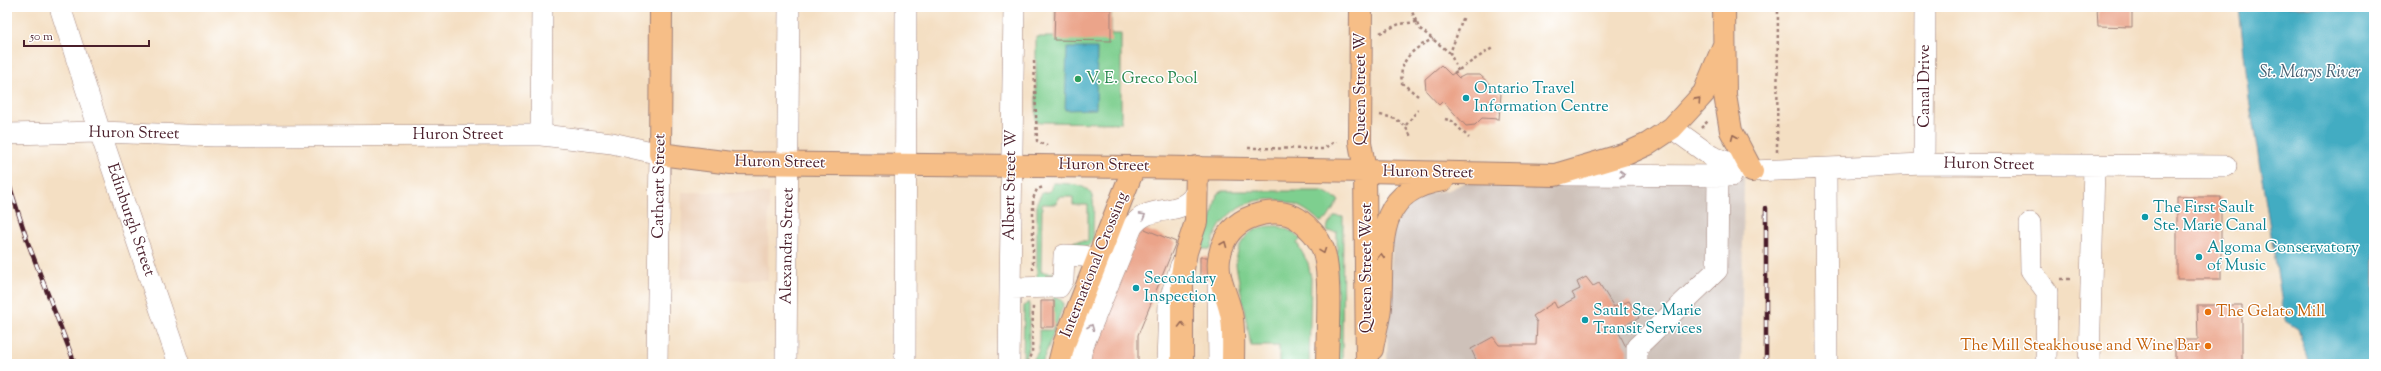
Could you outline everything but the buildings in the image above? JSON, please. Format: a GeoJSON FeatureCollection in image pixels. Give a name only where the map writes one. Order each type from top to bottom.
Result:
{"type":"FeatureCollection","features":[{"type":"Feature","properties":{"kind":"main road","name":"Cathcart Street"},"geometry":{"type":"LineString","coordinates":[[660,154],[662,7]]}},
{"type":"Feature","properties":{"kind":"main road","name":"Queen Street W"},"geometry":{"type":"LineString","coordinates":[[1361,7],[1360,142],[1365,171]]}},
{"type":"Feature","properties":{"kind":"main road"},"geometry":{"type":"LineString","coordinates":[[1724,7],[1725,95],[1731,131],[1752,171]]}},
{"type":"Feature","properties":{"kind":"main road"},"geometry":{"type":"LineString","coordinates":[[1672,128],[1704,93],[1724,45]]}},
{"type":"Feature","properties":{"kind":"main road","name":"Huron Street"},"geometry":{"type":"LineString","coordinates":[[660,154],[731,163],[1197,167],[1555,175],[1626,154],[1648,144],[1672,128]]}},
{"type":"Feature","properties":{"kind":"main road","name":"International Crossing"},"geometry":{"type":"LineString","coordinates":[[1059,364],[1064,344],[1098,262],[1117,239],[1134,167]]}},
{"type":"Feature","properties":{"kind":"main road"},"geometry":{"type":"LineString","coordinates":[[1181,362],[1182,274],[1186,252],[1196,222],[1197,167]]}},
{"type":"Feature","properties":{"kind":"main road","name":"Queen Street West"},"geometry":{"type":"LineString","coordinates":[[1365,171],[1368,364]]}},
{"type":"Feature","properties":{"kind":"main road"},"geometry":{"type":"LineString","coordinates":[[1368,364],[1380,308],[1382,243],[1390,214],[1404,195],[1418,185],[1483,174]]}},
{"type":"Feature","properties":{"kind":"main road"},"geometry":{"type":"LineString","coordinates":[[1221,361],[1232,319],[1220,281],[1218,266],[1222,248],[1230,231],[1248,218],[1260,214],[1285,214],[1304,224],[1319,241],[1326,260],[1327,364]]}},
{"type":"Feature","properties":{"kind":"street","name":"Edinburgh Street"},"geometry":{"type":"LineString","coordinates":[[60,7],[100,132],[179,364]]}},
{"type":"Feature","properties":{"kind":"street"},"geometry":{"type":"LineString","coordinates":[[541,134],[542,7]]}},
{"type":"Feature","properties":{"kind":"street","name":"Alexandra Street"},"geometry":{"type":"LineString","coordinates":[[786,364],[789,164],[789,7]]}},
{"type":"Feature","properties":{"kind":"street"},"geometry":{"type":"LineString","coordinates":[[905,364],[906,7]]}},
{"type":"Feature","properties":{"kind":"street","name":"Albert Street W"},"geometry":{"type":"LineString","coordinates":[[1009,364],[1014,7]]}},
{"type":"Feature","properties":{"kind":"street","name":"Canal Drive"},"geometry":{"type":"LineString","coordinates":[[1924,164],[1925,7]]}},
{"type":"Feature","properties":{"kind":"street","name":"Huron Street"},"geometry":{"type":"LineString","coordinates":[[1672,128],[1711,156],[1752,171],[1924,164],[2226,166]]}},
{"type":"Feature","properties":{"kind":"street","name":"Huron Street"},"geometry":{"type":"LineString","coordinates":[[7,134],[100,132],[214,136],[541,134],[612,143],[660,154]]}},
{"type":"Feature","properties":{"kind":"street","name":"Cathcart Street"},"geometry":{"type":"LineString","coordinates":[[657,364],[660,154]]}},
{"type":"Feature","properties":{"kind":"street"},"geometry":{"type":"LineString","coordinates":[[2090,364],[2094,166]]}},
{"type":"Feature","properties":{"kind":"street"},"geometry":{"type":"LineString","coordinates":[[1826,169],[1827,364]]}},
{"type":"Feature","properties":{"kind":"street","name":"Huron Street"},"geometry":{"type":"LineString","coordinates":[[1555,175],[1744,176],[1752,171]]}},
{"type":"Feature","properties":{"kind":"street"},"geometry":{"type":"LineString","coordinates":[[1637,364],[1637,347],[1717,270],[1718,175]]}},
{"type":"Feature","properties":{"kind":"street"},"geometry":{"type":"LineString","coordinates":[[1079,364],[1082,348],[1117,239],[1138,218],[1151,212],[1171,210],[1185,205],[1195,196],[1197,190]]}},
{"type":"Feature","properties":{"kind":"street"},"geometry":{"type":"LineString","coordinates":[[2030,223],[2031,270],[2047,292],[2046,364]]}},
{"type":"Feature","properties":{"kind":"street"},"geometry":{"type":"LineString","coordinates":[[1153,364],[1156,340],[1171,292],[1186,252]]}},
{"type":"Feature","properties":{"kind":"street"},"geometry":{"type":"LineString","coordinates":[[1010,288],[1054,288],[1061,286],[1063,280],[1064,255],[1084,256],[1098,262]]}},
{"type":"Feature","properties":{"kind":"street"},"geometry":{"type":"LineString","coordinates":[[1218,266],[1221,361]]}},
{"type":"Feature","properties":{"kind":"street"},"geometry":{"type":"LineString","coordinates":[[1171,292],[1167,317],[1181,362]]}},
{"type":"Feature","properties":{"kind":"street"},"geometry":{"type":"LineString","coordinates":[[1232,319],[1243,364]]}},
{"type":"Feature","properties":{"kind":"path"},"geometry":{"type":"LineString","coordinates":[[1410,7],[1419,28],[1450,53],[1458,71]]}},
{"type":"Feature","properties":{"kind":"path"},"geometry":{"type":"LineString","coordinates":[[1777,171],[1778,7]]}},
{"type":"Feature","properties":{"kind":"path"},"geometry":{"type":"LineString","coordinates":[[1450,53],[1464,16]]}},
{"type":"Feature","properties":{"kind":"path"},"geometry":{"type":"LineString","coordinates":[[1380,33],[1399,24],[1417,22]]}},
{"type":"Feature","properties":{"kind":"path"},"geometry":{"type":"LineString","coordinates":[[1418,96],[1402,83],[1400,72],[1408,56],[1416,47],[1432,39]]}},
{"type":"Feature","properties":{"kind":"path"},"geometry":{"type":"LineString","coordinates":[[1454,73],[1494,47]]}},
{"type":"Feature","properties":{"kind":"path"},"geometry":{"type":"LineString","coordinates":[[1028,364],[1032,354],[1033,198],[1037,189],[1046,187],[1046,146],[1037,141],[1034,59]]}},
{"type":"Feature","properties":{"kind":"path"},"geometry":{"type":"LineString","coordinates":[[1406,125],[1418,110]]}},
{"type":"Feature","properties":{"kind":"path"},"geometry":{"type":"LineString","coordinates":[[1380,114],[1397,119],[1406,125],[1411,136]]}},
{"type":"Feature","properties":{"kind":"path"},"geometry":{"type":"LineString","coordinates":[[1445,119],[1452,122],[1469,138]]}},
{"type":"Feature","properties":{"kind":"shaded area"},"geometry":{"type":"Polygon","coordinates":[[[1483,174],[1744,176],[1741,364],[1387,364],[1388,298],[1395,219],[1418,195],[1449,190],[1483,174]]]}},
{"type":"Feature","properties":{"kind":"shaded area"},"geometry":{"type":"Polygon","coordinates":[[[682,192],[769,193],[768,280],[681,279],[682,192]]]}},
{"type":"Feature","properties":{"kind":"green space","name":"V. E. Greco Pool"},"geometry":{"type":"Polygon","coordinates":[[[1055,8],[1111,9],[1111,34],[1121,34],[1121,123],[1036,122],[1036,37],[1055,37],[1055,8]]]}},
{"type":"Feature","properties":{"kind":"green space"},"geometry":{"type":"Polygon","coordinates":[[[1053,183],[1080,186],[1087,190],[1091,195],[1094,211],[1093,238],[1092,242],[1087,247],[1071,245],[1075,241],[1088,241],[1088,205],[1073,205],[1073,197],[1058,197],[1057,204],[1042,204],[1041,272],[1055,273],[1057,280],[1037,281],[1037,202],[1042,193],[1050,191],[1053,183]]]}},
{"type":"Feature","properties":{"kind":"green space"},"geometry":{"type":"Polygon","coordinates":[[[1222,191],[1323,191],[1339,200],[1327,219],[1320,222],[1305,210],[1289,203],[1273,200],[1256,201],[1241,207],[1228,217],[1217,231],[1211,249],[1201,249],[1209,229],[1217,194],[1222,191]]]}},
{"type":"Feature","properties":{"kind":"green space"},"geometry":{"type":"Polygon","coordinates":[[[1335,216],[1343,217],[1342,364],[1337,364],[1337,232],[1327,231],[1328,225],[1335,216]]]}},
{"type":"Feature","properties":{"kind":"green space"},"geometry":{"type":"Polygon","coordinates":[[[1269,226],[1278,226],[1293,232],[1301,239],[1297,243],[1308,263],[1311,278],[1309,364],[1279,364],[1279,346],[1251,346],[1236,265],[1239,247],[1248,235],[1254,231],[1269,226]]]}},
{"type":"Feature","properties":{"kind":"green space"},"geometry":{"type":"Polygon","coordinates":[[[1054,297],[1057,297],[1063,302],[1063,306],[1042,364],[1031,364],[1039,350],[1039,330],[1053,330],[1054,297]]]}},
{"type":"Feature","properties":{"kind":"green space"},"geometry":{"type":"Polygon","coordinates":[[[1028,302],[1029,346],[1023,364],[1024,306],[1028,302]]]}},
{"type":"Feature","properties":{"kind":"water","name":"St. Marys River"},"geometry":{"type":"Polygon","coordinates":[[[2239,7],[2374,7],[2374,364],[2309,364],[2298,329],[2285,321],[2249,99],[2239,7]]]}},
{"type":"Feature","properties":{"kind":"water"},"geometry":{"type":"Polygon","coordinates":[[[1067,48],[1097,48],[1096,109],[1065,110],[1067,48]]]}},
{"type":"Feature","properties":{"kind":"railway"},"geometry":{"type":"LineString","coordinates":[[7,178],[28,243],[75,364]]}},
{"type":"Feature","properties":{"kind":"railway"},"geometry":{"type":"LineString","coordinates":[[1766,208],[1766,364]]}},
{"type":"Feature","properties":{"kind":"place","name":"V. E. Greco Pool"},"geometry":{"type":"Point","coordinates":[1078,79]}},
{"type":"Feature","properties":{"kind":"place","name":"Ontario Travel Information Centre"},"geometry":{"type":"Point","coordinates":[1466,98]}},
{"type":"Feature","properties":{"kind":"place","name":"The First Sault Ste. Marie Canal"},"geometry":{"type":"Point","coordinates":[2145,217]}},
{"type":"Feature","properties":{"kind":"place","name":"Algoma Conservatory of Music"},"geometry":{"type":"Point","coordinates":[2199,257]}},
{"type":"Feature","properties":{"kind":"place","name":"Secondary Inspection"},"geometry":{"type":"Point","coordinates":[1136,288]}},
{"type":"Feature","properties":{"kind":"place","name":"The Gelato Mill"},"geometry":{"type":"Point","coordinates":[2208,312]}},
{"type":"Feature","properties":{"kind":"place","name":"Sault Ste. Marie Transit Services"},"geometry":{"type":"Point","coordinates":[1585,320]}},
{"type":"Feature","properties":{"kind":"place","name":"The Mill Steakhouse and Wine Bar"},"geometry":{"type":"Point","coordinates":[2208,346]}}]}
